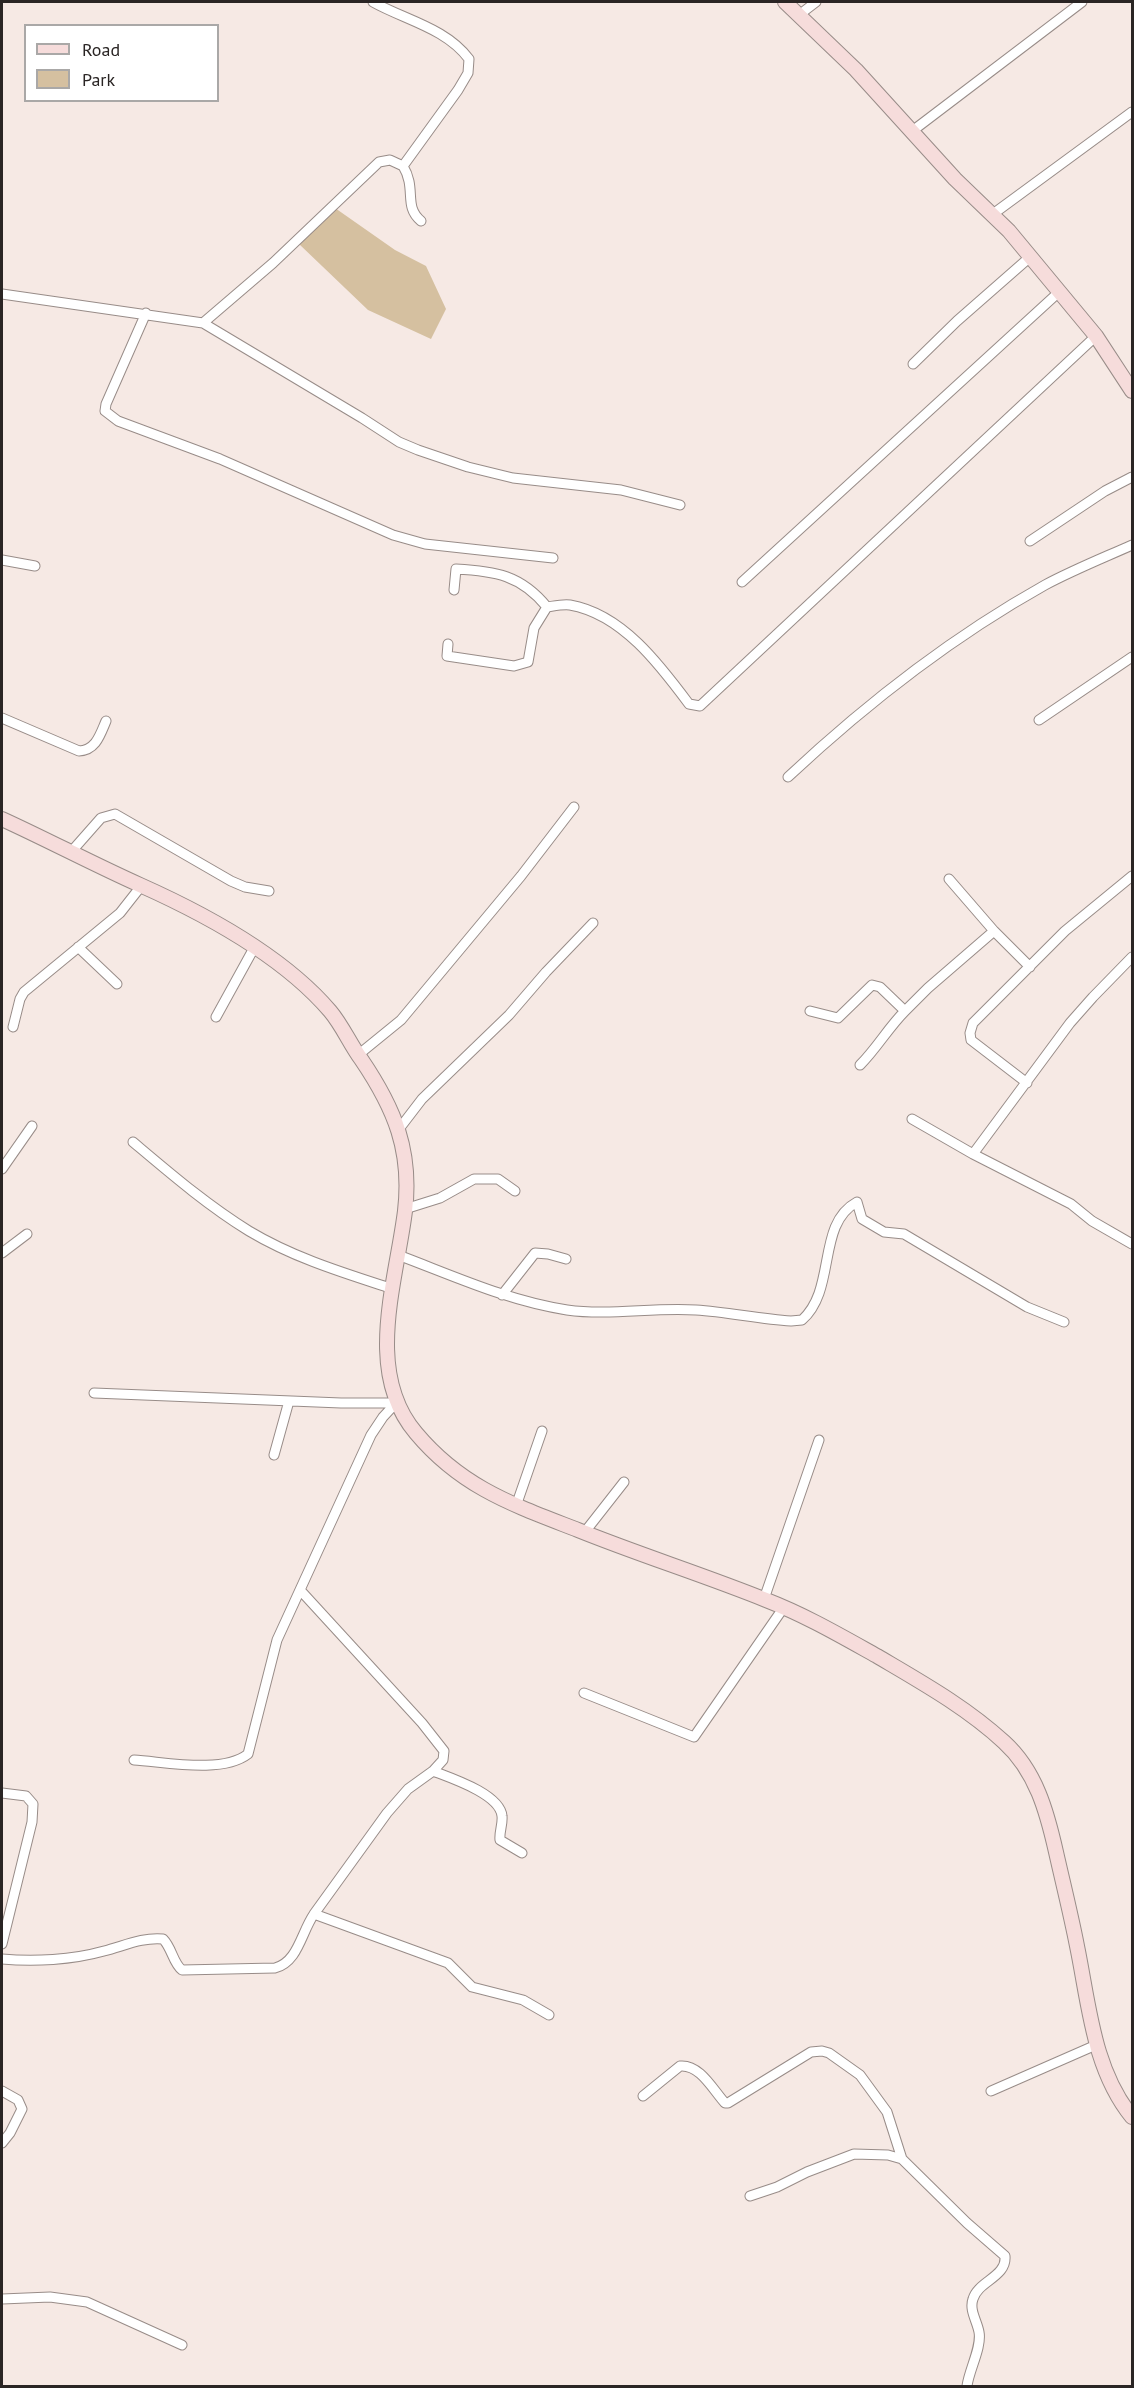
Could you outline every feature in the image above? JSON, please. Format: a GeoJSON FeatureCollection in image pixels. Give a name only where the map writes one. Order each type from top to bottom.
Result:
{"type":"FeatureCollection","features":[{"type":"Feature","properties":{"kind":"street"},"geometry":{"type":"LineString","coordinates":[[373,2],[434,30],[469,59],[468,73],[458,90],[403,166]]}},
{"type":"Feature","properties":{"kind":"street"},"geometry":{"type":"LineString","coordinates":[[784,2],[856,70],[955,179],[993,214],[1096,336],[1132,391]]}},
{"type":"Feature","properties":{"kind":"street"},"geometry":{"type":"LineString","coordinates":[[799,15],[816,2]]}},
{"type":"Feature","properties":{"kind":"street"},"geometry":{"type":"LineString","coordinates":[[911,132],[1082,2]]}},
{"type":"Feature","properties":{"kind":"street"},"geometry":{"type":"LineString","coordinates":[[993,214],[1132,112]]}},
{"type":"Feature","properties":{"kind":"street"},"geometry":{"type":"LineString","coordinates":[[203,323],[273,263],[379,162],[390,160],[403,166],[411,184],[411,208],[421,221]]}},
{"type":"Feature","properties":{"kind":"street"},"geometry":{"type":"LineString","coordinates":[[913,364],[957,321],[1030,257]]}},
{"type":"Feature","properties":{"kind":"street"},"geometry":{"type":"LineString","coordinates":[[742,582],[1059,292]]}},
{"type":"Feature","properties":{"kind":"street"},"geometry":{"type":"LineString","coordinates":[[2,294],[203,323],[399,442],[418,450],[468,467],[513,478],[621,490],[680,505]]}},
{"type":"Feature","properties":{"kind":"street"},"geometry":{"type":"LineString","coordinates":[[146,313],[106,404],[105,411],[118,421],[220,459],[393,535],[425,544],[553,558]]}},
{"type":"Feature","properties":{"kind":"street"},"geometry":{"type":"LineString","coordinates":[[547,607],[569,605],[595,614],[625,632],[650,654],[689,704],[700,706],[1096,336]]}},
{"type":"Feature","properties":{"kind":"street"},"geometry":{"type":"LineString","coordinates":[[1030,542],[1105,491],[1132,477]]}},
{"type":"Feature","properties":{"kind":"street"},"geometry":{"type":"LineString","coordinates":[[788,777],[823,744],[899,681],[948,646],[1045,585],[1132,545]]}},
{"type":"Feature","properties":{"kind":"street"},"geometry":{"type":"LineString","coordinates":[[2,561],[35,566]]}},
{"type":"Feature","properties":{"kind":"street"},"geometry":{"type":"LineString","coordinates":[[454,590],[456,569],[489,572],[508,576],[535,593],[547,607]]}},
{"type":"Feature","properties":{"kind":"street"},"geometry":{"type":"LineString","coordinates":[[448,644],[447,656],[514,666],[528,662],[534,628],[547,607]]}},
{"type":"Feature","properties":{"kind":"street"},"geometry":{"type":"LineString","coordinates":[[1039,720],[1132,657]]}},
{"type":"Feature","properties":{"kind":"street"},"geometry":{"type":"LineString","coordinates":[[2,718],[80,751],[86,751],[95,744],[106,721]]}},
{"type":"Feature","properties":{"kind":"street"},"geometry":{"type":"LineString","coordinates":[[358,1055],[401,1020],[521,876],[574,807]]}},
{"type":"Feature","properties":{"kind":"street"},"geometry":{"type":"LineString","coordinates":[[71,852],[101,818],[115,814],[231,881],[245,887],[269,891]]}},
{"type":"Feature","properties":{"kind":"street"},"geometry":{"type":"LineString","coordinates":[[2,822],[142,885],[206,917],[292,975],[332,1013],[383,1095],[399,1129],[406,1160],[407,1184],[388,1319],[388,1358],[396,1403],[412,1429],[431,1450],[472,1484],[516,1506],[764,1599],[815,1621],[930,1687],[1008,1745],[1028,1772],[1041,1796],[1049,1819],[1077,1944],[1096,2045],[1113,2089],[1132,2117]]}},
{"type":"Feature","properties":{"kind":"street"},"geometry":{"type":"LineString","coordinates":[[1027,1083],[971,1040],[970,1033],[977,1018],[1065,931],[1132,876]]}},
{"type":"Feature","properties":{"kind":"street"},"geometry":{"type":"LineString","coordinates":[[949,879],[994,931],[1030,967]]}},
{"type":"Feature","properties":{"kind":"street"},"geometry":{"type":"LineString","coordinates":[[13,1027],[24,992],[120,913],[142,885]]}},
{"type":"Feature","properties":{"kind":"street"},"geometry":{"type":"LineString","coordinates":[[399,1129],[422,1099],[509,1015],[593,923]]}},
{"type":"Feature","properties":{"kind":"street"},"geometry":{"type":"LineString","coordinates":[[860,1065],[878,1046],[885,1032],[933,983],[994,931]]}},
{"type":"Feature","properties":{"kind":"street"},"geometry":{"type":"LineString","coordinates":[[78,947],[117,984]]}},
{"type":"Feature","properties":{"kind":"street"},"geometry":{"type":"LineString","coordinates":[[216,1017],[254,948]]}},
{"type":"Feature","properties":{"kind":"street"},"geometry":{"type":"LineString","coordinates":[[973,1154],[1070,1023],[1132,957]]}},
{"type":"Feature","properties":{"kind":"street"},"geometry":{"type":"LineString","coordinates":[[810,1011],[838,1018],[869,987],[876,985],[905,1011]]}},
{"type":"Feature","properties":{"kind":"street"},"geometry":{"type":"LineString","coordinates":[[912,1119],[973,1154],[1071,1204],[1092,1221],[1132,1244]]}},
{"type":"Feature","properties":{"kind":"street"},"geometry":{"type":"LineString","coordinates":[[2,1169],[32,1126]]}},
{"type":"Feature","properties":{"kind":"street"},"geometry":{"type":"LineString","coordinates":[[133,1142],[184,1187],[251,1232],[323,1267],[393,1289]]}},
{"type":"Feature","properties":{"kind":"street"},"geometry":{"type":"LineString","coordinates":[[405,1209],[440,1198],[474,1179],[498,1179],[515,1191]]}},
{"type":"Feature","properties":{"kind":"street"},"geometry":{"type":"LineString","coordinates":[[398,1255],[502,1296],[568,1310],[607,1313],[663,1309],[696,1310],[771,1320],[802,1320],[815,1303],[829,1259],[835,1227],[845,1211],[857,1202],[862,1219],[877,1228],[884,1232],[904,1234],[1027,1307],[1064,1322]]}},
{"type":"Feature","properties":{"kind":"street"},"geometry":{"type":"LineString","coordinates":[[2,1253],[27,1234]]}},
{"type":"Feature","properties":{"kind":"street"},"geometry":{"type":"LineString","coordinates":[[502,1296],[536,1253],[566,1259]]}},
{"type":"Feature","properties":{"kind":"street"},"geometry":{"type":"LineString","coordinates":[[94,1393],[396,1403]]}},
{"type":"Feature","properties":{"kind":"street"},"geometry":{"type":"LineString","coordinates":[[274,1455],[289,1401]]}},
{"type":"Feature","properties":{"kind":"street"},"geometry":{"type":"LineString","coordinates":[[134,1760],[204,1765],[239,1760],[248,1754],[277,1640],[371,1435],[382,1417],[396,1403]]}},
{"type":"Feature","properties":{"kind":"street"},"geometry":{"type":"LineString","coordinates":[[516,1506],[542,1431]]}},
{"type":"Feature","properties":{"kind":"street"},"geometry":{"type":"LineString","coordinates":[[764,1599],[819,1440]]}},
{"type":"Feature","properties":{"kind":"street"},"geometry":{"type":"LineString","coordinates":[[584,1533],[624,1482]]}},
{"type":"Feature","properties":{"kind":"street"},"geometry":{"type":"LineString","coordinates":[[2,1959],[56,1959],[102,1952],[150,1938],[163,1939],[169,1945],[177,1966],[182,1970],[275,1968],[285,1966],[292,1958],[314,1914],[387,1813],[408,1789],[433,1771],[443,1760],[444,1751],[438,1741],[301,1591]]}},
{"type":"Feature","properties":{"kind":"street"},"geometry":{"type":"LineString","coordinates":[[584,1693],[694,1737],[784,1607]]}},
{"type":"Feature","properties":{"kind":"street"},"geometry":{"type":"LineString","coordinates":[[433,1771],[472,1787],[495,1802],[502,1818],[500,1840],[522,1853]]}},
{"type":"Feature","properties":{"kind":"street"},"geometry":{"type":"LineString","coordinates":[[2,1793],[27,1796],[33,1804],[32,1822],[2,1944]]}},
{"type":"Feature","properties":{"kind":"street"},"geometry":{"type":"LineString","coordinates":[[314,1914],[448,1963],[472,1987],[523,2000],[549,2015]]}},
{"type":"Feature","properties":{"kind":"street"},"geometry":{"type":"LineString","coordinates":[[991,2091],[1096,2045]]}},
{"type":"Feature","properties":{"kind":"street"},"geometry":{"type":"LineString","coordinates":[[643,2096],[680,2066],[688,2065],[695,2068],[725,2103],[728,2103],[811,2052],[830,2053],[860,2075],[887,2112],[902,2159],[967,2223],[1005,2256],[1006,2264],[1003,2269],[980,2289],[973,2299],[973,2314],[979,2331],[980,2343],[967,2386]]}},
{"type":"Feature","properties":{"kind":"street"},"geometry":{"type":"LineString","coordinates":[[2,2091],[18,2100],[22,2109],[10,2133],[2,2143]]}},
{"type":"Feature","properties":{"kind":"street"},"geometry":{"type":"LineString","coordinates":[[750,2196],[854,2154],[888,2155],[902,2159]]}},
{"type":"Feature","properties":{"kind":"street"},"geometry":{"type":"LineString","coordinates":[[2,2299],[58,2297],[87,2302],[182,2345]]}},
{"type":"Feature","properties":{"kind":"green space"},"geometry":{"type":"Polygon","coordinates":[[[335,208],[395,250],[426,266],[446,309],[431,339],[368,310],[299,244],[335,208]]]}}]}
